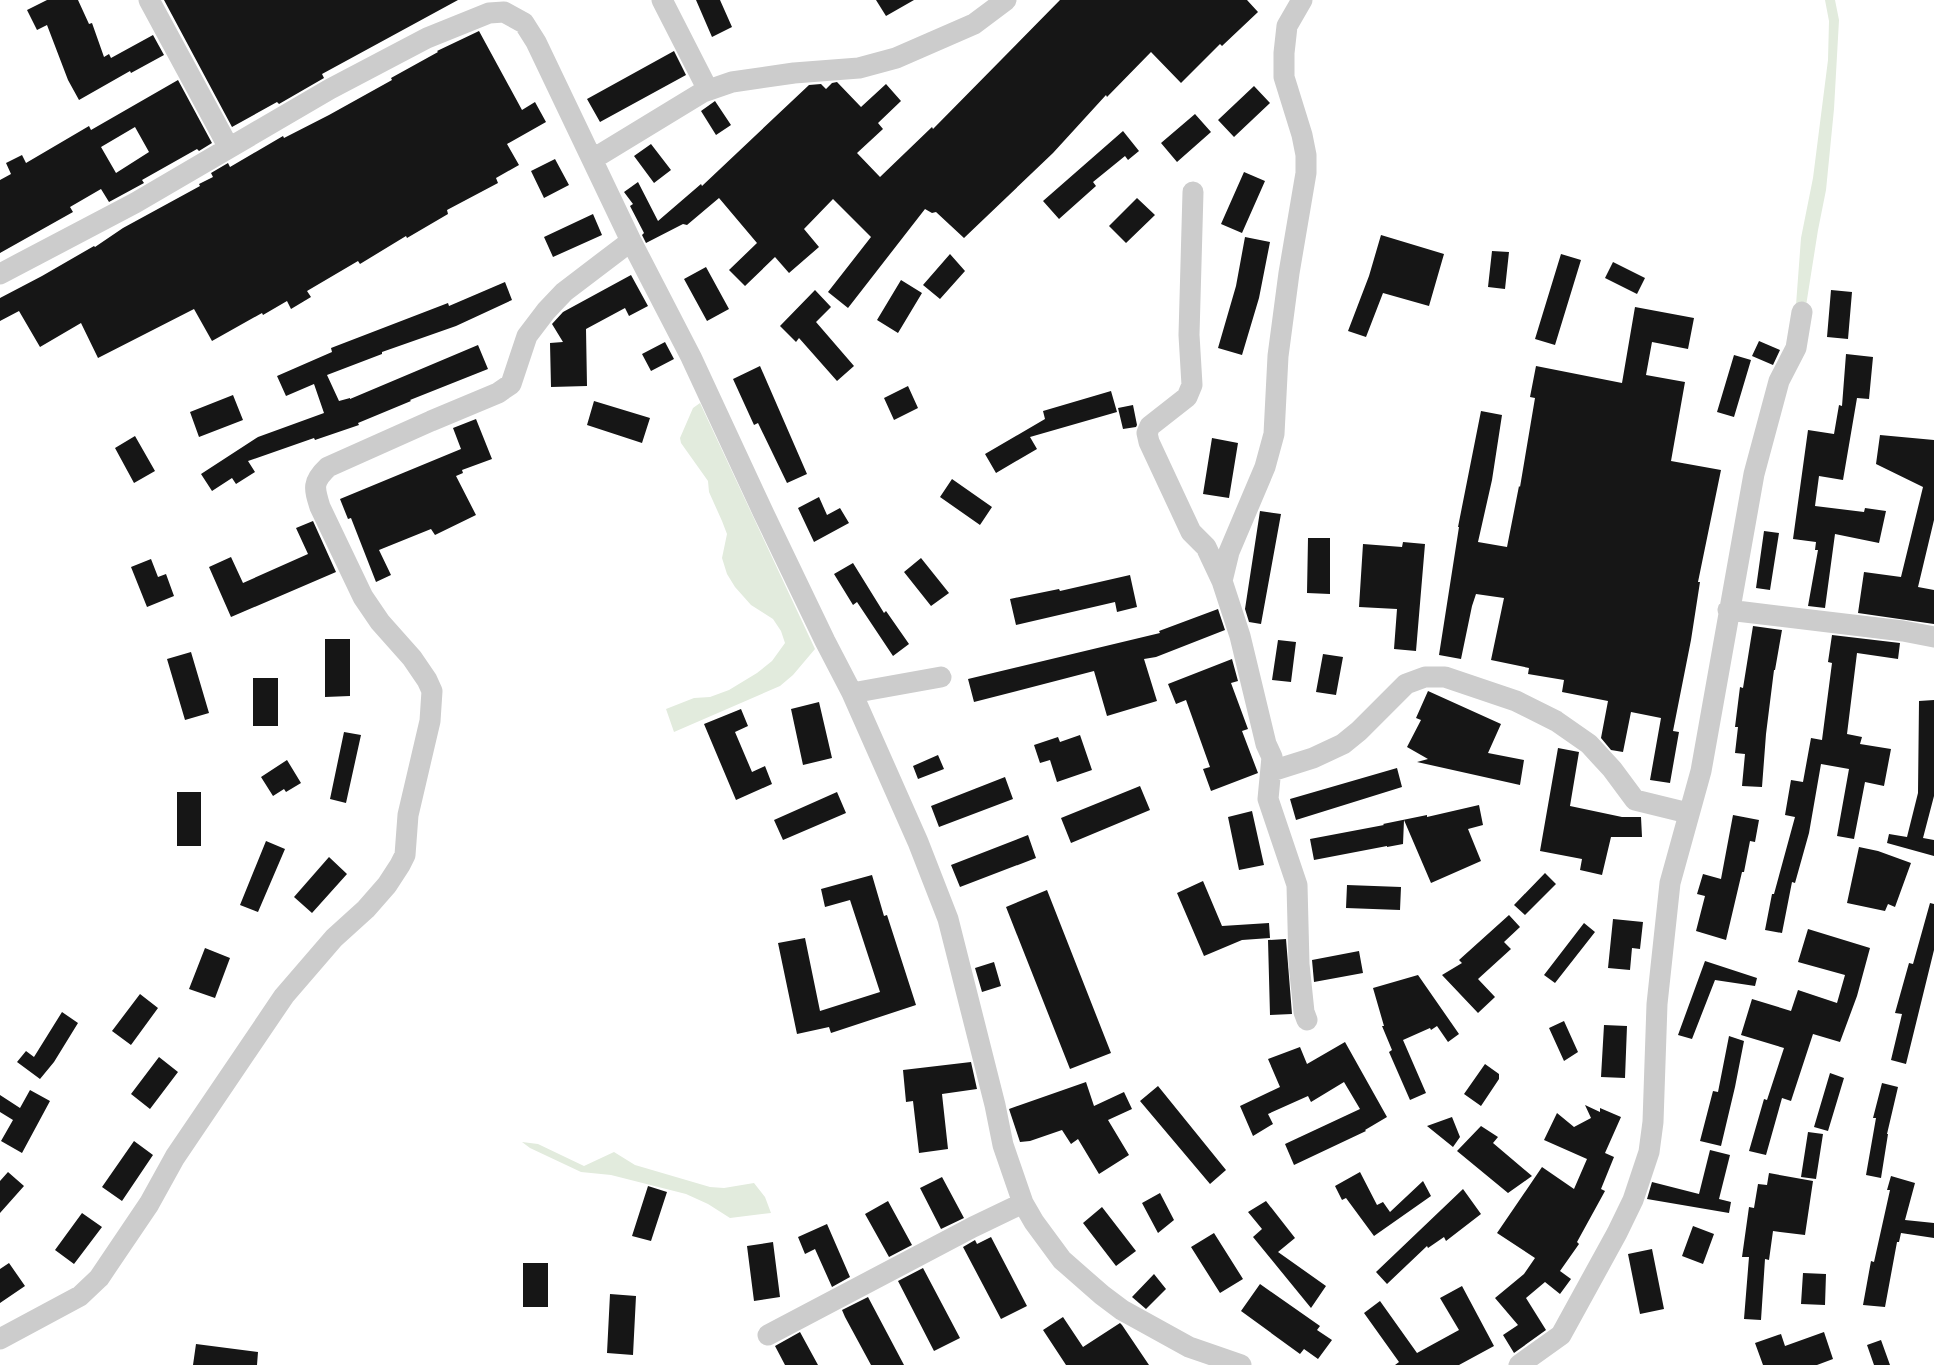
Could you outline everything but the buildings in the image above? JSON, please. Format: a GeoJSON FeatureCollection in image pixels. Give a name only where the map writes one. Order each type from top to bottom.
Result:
{"type":"FeatureCollection","features":[{"type":"Feature","properties":{"kind":"street"},"geometry":{"type":"LineString","coordinates":[[149,0],[229,148]]}},
{"type":"Feature","properties":{"kind":"street"},"geometry":{"type":"LineString","coordinates":[[662,0],[708,90]]}},
{"type":"Feature","properties":{"kind":"street"},"geometry":{"type":"LineString","coordinates":[[593,159],[708,90],[732,82],[794,73],[859,68],[896,58],[974,24],[1006,0]]}},
{"type":"Feature","properties":{"kind":"street"},"geometry":{"type":"LineString","coordinates":[[1222,581],[1229,552],[1268,459],[1274,434],[1278,356],[1306,173],[1302,135],[1284,77],[1287,26],[1302,0]]}},
{"type":"Feature","properties":{"kind":"street"},"geometry":{"type":"LineString","coordinates":[[0,274],[135,204],[330,89],[427,38],[489,13],[504,12],[524,23],[691,357],[763,512],[852,693],[918,842],[948,919],[990,1082],[1003,1145],[1023,1203],[1062,1260],[1122,1310],[1189,1347],[1241,1365]]}},
{"type":"Feature","properties":{"kind":"street"},"geometry":{"type":"LineString","coordinates":[[1193,192],[1189,335],[1192,386],[1187,397],[1150,426],[1147,433],[1149,442],[1191,532],[1206,547],[1222,581],[1240,636],[1266,744],[1272,757],[1268,799],[1296,885],[1299,964],[1304,1012],[1307,1020]]}},
{"type":"Feature","properties":{"kind":"street"},"geometry":{"type":"LineString","coordinates":[[0,1339],[80,1296],[99,1278],[149,1204],[175,1157],[284,996],[334,938],[380,893],[405,855],[408,815],[430,721],[432,692],[412,658],[380,622],[363,597],[320,507],[315,492],[316,482],[320,475],[328,467],[498,393],[511,384],[527,336],[546,311],[564,292],[631,241]]}},
{"type":"Feature","properties":{"kind":"street"},"geometry":{"type":"LineString","coordinates":[[1519,1365],[1561,1335],[1617,1233],[1640,1183],[1653,1122],[1657,1005],[1670,883],[1701,771],[1754,474],[1779,381],[1796,348],[1802,312]]}},
{"type":"Feature","properties":{"kind":"street"},"geometry":{"type":"LineString","coordinates":[[1728,610],[1903,631],[1934,637]]}},
{"type":"Feature","properties":{"kind":"street"},"geometry":{"type":"LineString","coordinates":[[852,693],[941,677]]}},
{"type":"Feature","properties":{"kind":"street"},"geometry":{"type":"LineString","coordinates":[[1272,771],[1313,758],[1343,744],[1406,684],[1425,677],[1446,677],[1516,701],[1556,721],[1589,744],[1612,769],[1635,800],[1688,813]]}},
{"type":"Feature","properties":{"kind":"street"},"geometry":{"type":"LineString","coordinates":[[768,1335],[1023,1203]]}},
{"type":"Feature","properties":{"kind":"shaded area"},"geometry":{"type":"Polygon","coordinates":[[[1825,0],[1835,0],[1839,20],[1834,109],[1826,190],[1806,306],[1796,305],[1801,238],[1813,178],[1828,60],[1829,21],[1825,0]]]}},
{"type":"Feature","properties":{"kind":"shaded area"},"geometry":{"type":"Polygon","coordinates":[[[700,403],[815,649],[793,675],[780,686],[674,732],[666,709],[694,698],[710,697],[729,690],[772,661],[785,643],[773,619],[751,605],[727,574],[722,558],[727,534],[709,492],[708,481],[681,443],[680,438],[693,408],[700,403]]]}},
{"type":"Feature","properties":{"kind":"shaded area"},"geometry":{"type":"Polygon","coordinates":[[[522,1142],[538,1144],[584,1166],[614,1152],[635,1165],[710,1187],[724,1188],[754,1183],[765,1197],[771,1213],[730,1218],[686,1194],[611,1175],[581,1172],[522,1142]]]}}]}
